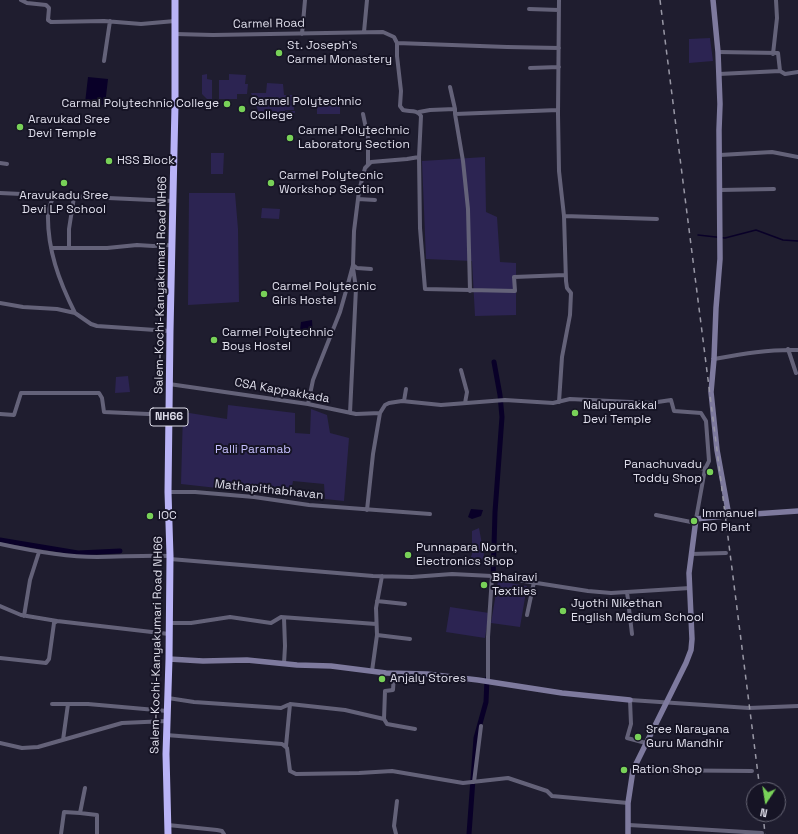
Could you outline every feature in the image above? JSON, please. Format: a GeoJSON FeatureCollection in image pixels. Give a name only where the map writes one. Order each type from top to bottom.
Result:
{"type":"FeatureCollection","features":[{"type":"Feature","properties":{"kind":"highway","name":"Salem-Kochi-Kanyakumari Road NH66"},"geometry":{"type":"LineString","coordinates":[[168,834],[166,735],[169,659],[170,557],[168,492],[175,105],[175,0]]}},
{"type":"Feature","properties":{"kind":"main road"},"geometry":{"type":"LineString","coordinates":[[713,0],[718,52],[720,104],[720,259],[711,392],[717,450],[729,516]]}},
{"type":"Feature","properties":{"kind":"main road"},"geometry":{"type":"LineString","coordinates":[[628,834],[628,803],[633,770],[691,650],[692,639],[689,573],[696,521],[729,516],[798,511]]}},
{"type":"Feature","properties":{"kind":"main road"},"geometry":{"type":"LineString","coordinates":[[169,659],[203,661],[247,660],[284,664],[331,666],[394,674],[427,674],[487,681],[562,693],[630,700]]}},
{"type":"Feature","properties":{"kind":"street"},"geometry":{"type":"LineString","coordinates":[[21,0],[27,4],[46,5],[48,8],[48,20],[51,22],[110,21],[141,24],[175,21]]}},
{"type":"Feature","properties":{"kind":"street"},"geometry":{"type":"LineString","coordinates":[[302,34],[305,0]]}},
{"type":"Feature","properties":{"kind":"street"},"geometry":{"type":"LineString","coordinates":[[364,32],[367,0]]}},
{"type":"Feature","properties":{"kind":"street"},"geometry":{"type":"LineString","coordinates":[[559,0],[559,171],[564,216],[565,275],[567,288],[571,293],[570,315],[562,357],[559,402]]}},
{"type":"Feature","properties":{"kind":"street"},"geometry":{"type":"LineString","coordinates":[[773,54],[777,18],[776,0]]}},
{"type":"Feature","properties":{"kind":"street"},"geometry":{"type":"LineString","coordinates":[[529,9],[559,10]]}},
{"type":"Feature","properties":{"kind":"street"},"geometry":{"type":"LineString","coordinates":[[104,61],[106,38],[110,21]]}},
{"type":"Feature","properties":{"kind":"street","name":"Carmel Road"},"geometry":{"type":"LineString","coordinates":[[174,34],[213,35],[383,32],[394,36],[397,43]]}},
{"type":"Feature","properties":{"kind":"street"},"geometry":{"type":"LineString","coordinates":[[558,110],[455,112],[430,110],[419,112],[401,109],[402,91],[397,56],[397,43],[559,48]]}},
{"type":"Feature","properties":{"kind":"street"},"geometry":{"type":"LineString","coordinates":[[718,52],[778,53],[780,71]]}},
{"type":"Feature","properties":{"kind":"street"},"geometry":{"type":"LineString","coordinates":[[530,68],[559,67]]}},
{"type":"Feature","properties":{"kind":"street"},"geometry":{"type":"LineString","coordinates":[[719,74],[780,71],[785,74],[798,72]]}},
{"type":"Feature","properties":{"kind":"street"},"geometry":{"type":"LineString","coordinates":[[450,87],[463,161],[468,209],[470,291]]}},
{"type":"Feature","properties":{"kind":"street"},"geometry":{"type":"LineString","coordinates":[[419,112],[421,116],[419,157],[420,228],[425,289],[515,291],[514,277],[565,275]]}},
{"type":"Feature","properties":{"kind":"street"},"geometry":{"type":"LineString","coordinates":[[350,413],[356,288],[353,265],[354,231],[363,174],[368,164],[368,138],[363,114]]}},
{"type":"Feature","properties":{"kind":"street"},"geometry":{"type":"LineString","coordinates":[[720,154],[772,152],[798,157]]}},
{"type":"Feature","properties":{"kind":"street"},"geometry":{"type":"LineString","coordinates":[[368,164],[371,162],[419,157]]}},
{"type":"Feature","properties":{"kind":"street"},"geometry":{"type":"LineString","coordinates":[[0,163],[8,164]]}},
{"type":"Feature","properties":{"kind":"street"},"geometry":{"type":"LineString","coordinates":[[720,190],[774,189]]}},
{"type":"Feature","properties":{"kind":"street"},"geometry":{"type":"LineString","coordinates":[[0,193],[173,201]]}},
{"type":"Feature","properties":{"kind":"street"},"geometry":{"type":"LineString","coordinates":[[54,195],[48,211],[56,272],[75,313]]}},
{"type":"Feature","properties":{"kind":"street"},"geometry":{"type":"LineString","coordinates":[[69,247],[69,229],[74,197]]}},
{"type":"Feature","properties":{"kind":"street"},"geometry":{"type":"LineString","coordinates":[[358,198],[375,200]]}},
{"type":"Feature","properties":{"kind":"street"},"geometry":{"type":"LineString","coordinates":[[564,216],[657,219]]}},
{"type":"Feature","properties":{"kind":"street"},"geometry":{"type":"LineString","coordinates":[[52,248],[107,248],[137,244],[152,246],[172,244]]}},
{"type":"Feature","properties":{"kind":"street"},"geometry":{"type":"LineString","coordinates":[[353,265],[357,268],[372,268]]}},
{"type":"Feature","properties":{"kind":"street"},"geometry":{"type":"LineString","coordinates":[[308,404],[313,380],[340,312],[353,265]]}},
{"type":"Feature","properties":{"kind":"street"},"geometry":{"type":"LineString","coordinates":[[0,303],[23,307],[57,309],[75,313],[87,322],[97,326],[170,331]]}},
{"type":"Feature","properties":{"kind":"street"},"geometry":{"type":"LineString","coordinates":[[788,350],[796,373]]}},
{"type":"Feature","properties":{"kind":"street"},"geometry":{"type":"LineString","coordinates":[[714,359],[748,353],[798,350]]}},
{"type":"Feature","properties":{"kind":"street"},"geometry":{"type":"LineString","coordinates":[[461,370],[467,392],[465,403]]}},
{"type":"Feature","properties":{"kind":"street","name":"CSA Kappakkada"},"geometry":{"type":"LineString","coordinates":[[169,384],[308,404],[356,414],[380,413]]}},
{"type":"Feature","properties":{"kind":"street"},"geometry":{"type":"LineString","coordinates":[[404,401],[406,389]]}},
{"type":"Feature","properties":{"kind":"street"},"geometry":{"type":"LineString","coordinates":[[0,414],[14,415],[21,394],[99,392],[102,398],[104,412],[170,415]]}},
{"type":"Feature","properties":{"kind":"street"},"geometry":{"type":"LineString","coordinates":[[367,510],[373,454],[380,413],[389,402],[404,401],[441,405],[505,400],[553,403],[582,398],[614,402],[651,403],[671,400],[674,411],[701,413],[706,421],[709,461],[705,469],[696,521],[656,515]]}},
{"type":"Feature","properties":{"kind":"street"},"geometry":{"type":"LineString","coordinates":[[687,465],[705,469]]}},
{"type":"Feature","properties":{"kind":"street","name":"Mathapithabhavan"},"geometry":{"type":"LineString","coordinates":[[168,492],[195,492],[254,497],[309,505],[430,514]]}},
{"type":"Feature","properties":{"kind":"street"},"geometry":{"type":"LineString","coordinates":[[0,544],[39,552],[96,557],[140,555],[382,576],[412,577],[452,574],[494,577],[611,593],[690,588]]}},
{"type":"Feature","properties":{"kind":"street"},"geometry":{"type":"LineString","coordinates":[[24,616],[30,580],[39,552]]}},
{"type":"Feature","properties":{"kind":"street"},"geometry":{"type":"LineString","coordinates":[[691,554],[726,553]]}},
{"type":"Feature","properties":{"kind":"street"},"geometry":{"type":"LineString","coordinates":[[372,671],[377,635],[376,608],[382,576]]}},
{"type":"Feature","properties":{"kind":"street"},"geometry":{"type":"LineString","coordinates":[[487,681],[488,637],[494,577]]}},
{"type":"Feature","properties":{"kind":"street"},"geometry":{"type":"LineString","coordinates":[[527,615],[534,582]]}},
{"type":"Feature","properties":{"kind":"street"},"geometry":{"type":"LineString","coordinates":[[627,592],[632,634]]}},
{"type":"Feature","properties":{"kind":"street"},"geometry":{"type":"LineString","coordinates":[[377,601],[405,604]]}},
{"type":"Feature","properties":{"kind":"street"},"geometry":{"type":"LineString","coordinates":[[0,606],[24,616],[169,634]]}},
{"type":"Feature","properties":{"kind":"street"},"geometry":{"type":"LineString","coordinates":[[169,623],[191,623],[230,618],[271,623],[284,618],[376,624]]}},
{"type":"Feature","properties":{"kind":"street"},"geometry":{"type":"LineString","coordinates":[[284,618],[284,664]]}},
{"type":"Feature","properties":{"kind":"street"},"geometry":{"type":"LineString","coordinates":[[0,658],[46,663],[49,659],[54,623],[57,621]]}},
{"type":"Feature","properties":{"kind":"street"},"geometry":{"type":"LineString","coordinates":[[377,635],[410,639]]}},
{"type":"Feature","properties":{"kind":"street"},"geometry":{"type":"LineString","coordinates":[[384,720],[385,691],[393,690],[394,674]]}},
{"type":"Feature","properties":{"kind":"street"},"geometry":{"type":"LineString","coordinates":[[168,698],[194,702],[281,708],[290,704],[345,710],[384,720],[387,724],[415,729]]}},
{"type":"Feature","properties":{"kind":"street"},"geometry":{"type":"LineString","coordinates":[[646,743],[627,738],[631,724],[630,700],[749,708],[798,706]]}},
{"type":"Feature","properties":{"kind":"street"},"geometry":{"type":"LineString","coordinates":[[52,704],[88,704],[167,711]]}},
{"type":"Feature","properties":{"kind":"street"},"geometry":{"type":"LineString","coordinates":[[63,740],[68,704]]}},
{"type":"Feature","properties":{"kind":"street"},"geometry":{"type":"LineString","coordinates":[[290,704],[286,746],[289,768],[292,773],[392,771],[452,782],[472,782],[508,778],[547,791],[552,796],[628,803]]}},
{"type":"Feature","properties":{"kind":"street"},"geometry":{"type":"LineString","coordinates":[[0,743],[22,748],[38,748],[122,723],[167,721]]}},
{"type":"Feature","properties":{"kind":"street"},"geometry":{"type":"LineString","coordinates":[[472,782],[481,726]]}},
{"type":"Feature","properties":{"kind":"street"},"geometry":{"type":"LineString","coordinates":[[166,735],[274,743],[286,746]]}},
{"type":"Feature","properties":{"kind":"street"},"geometry":{"type":"LineString","coordinates":[[633,770],[752,771]]}},
{"type":"Feature","properties":{"kind":"street"},"geometry":{"type":"LineString","coordinates":[[80,813],[85,788]]}},
{"type":"Feature","properties":{"kind":"street"},"geometry":{"type":"LineString","coordinates":[[396,834],[394,826],[397,801]]}},
{"type":"Feature","properties":{"kind":"street"},"geometry":{"type":"LineString","coordinates":[[61,834],[64,812],[97,815],[97,834]]}},
{"type":"Feature","properties":{"kind":"street"},"geometry":{"type":"LineString","coordinates":[[168,825],[217,830],[222,831],[224,834]]}},
{"type":"Feature","properties":{"kind":"street"},"geometry":{"type":"LineString","coordinates":[[629,825],[762,833]]}},
{"type":"Feature","properties":{"kind":"green space"},"geometry":{"type":"Polygon","coordinates":[[[710,38],[713,61],[689,63],[689,39],[710,38]]]}},
{"type":"Feature","properties":{"kind":"green space"},"geometry":{"type":"Polygon","coordinates":[[[207,74],[207,79],[212,80],[212,99],[207,99],[202,94],[202,75],[207,74]]]}},
{"type":"Feature","properties":{"kind":"green space"},"geometry":{"type":"Polygon","coordinates":[[[229,74],[246,75],[245,84],[248,84],[247,94],[237,94],[237,99],[219,99],[219,80],[229,80],[229,74]]]}},
{"type":"Feature","properties":{"kind":"green space"},"geometry":{"type":"Polygon","coordinates":[[[267,83],[283,84],[284,95],[293,95],[294,110],[285,110],[284,97],[285,111],[295,111],[295,113],[259,113],[251,93],[266,93],[267,83]]]}},
{"type":"Feature","properties":{"kind":"green space"},"geometry":{"type":"Polygon","coordinates":[[[317,106],[340,106],[340,114],[317,114],[317,106]]]}},
{"type":"Feature","properties":{"kind":"green space"},"geometry":{"type":"Polygon","coordinates":[[[211,153],[224,153],[223,174],[211,174],[211,153]]]}},
{"type":"Feature","properties":{"kind":"green space"},"geometry":{"type":"Polygon","coordinates":[[[485,157],[486,212],[497,217],[500,262],[516,263],[516,315],[475,316],[472,261],[426,259],[422,161],[485,157]]]}},
{"type":"Feature","properties":{"kind":"green space"},"geometry":{"type":"Polygon","coordinates":[[[189,193],[235,193],[238,229],[239,302],[188,305],[189,193]]]}},
{"type":"Feature","properties":{"kind":"green space"},"geometry":{"type":"Polygon","coordinates":[[[262,208],[280,209],[279,219],[261,218],[262,208]]]}},
{"type":"Feature","properties":{"kind":"green space"},"geometry":{"type":"Polygon","coordinates":[[[128,376],[130,392],[115,393],[116,377],[128,376]]]}},
{"type":"Feature","properties":{"kind":"green space","name":"Palli Paramab"},"geometry":{"type":"Polygon","coordinates":[[[228,405],[295,413],[295,433],[310,434],[311,409],[327,415],[330,433],[349,438],[344,501],[325,499],[324,484],[293,481],[290,496],[181,484],[183,412],[227,419],[228,405]]]}},
{"type":"Feature","properties":{"kind":"green space"},"geometry":{"type":"Polygon","coordinates":[[[479,528],[484,555],[482,561],[473,564],[469,562],[472,554],[472,531],[479,528]]]}},
{"type":"Feature","properties":{"kind":"green space"},"geometry":{"type":"Polygon","coordinates":[[[498,581],[527,586],[520,627],[491,623],[498,581]]]}},
{"type":"Feature","properties":{"kind":"green space"},"geometry":{"type":"Polygon","coordinates":[[[450,607],[489,613],[485,638],[446,632],[450,607]]]}},
{"type":"Feature","properties":{"kind":"shaded area"},"geometry":{"type":"Polygon","coordinates":[[[88,77],[108,79],[105,105],[85,103],[88,77]]]}},
{"type":"Feature","properties":{"kind":"shaded area"},"geometry":{"type":"Polygon","coordinates":[[[312,320],[313,336],[299,338],[301,322],[312,320]]]}},
{"type":"Feature","properties":{"kind":"shaded area"},"geometry":{"type":"Polygon","coordinates":[[[471,509],[483,510],[481,516],[472,519],[468,517],[471,509]]]}},
{"type":"Feature","properties":{"kind":"waterway"},"geometry":{"type":"LineString","coordinates":[[698,235],[725,238],[756,230],[783,240],[798,241]]}},
{"type":"Feature","properties":{"kind":"waterway"},"geometry":{"type":"LineString","coordinates":[[493,581],[495,512],[502,417],[494,362]]}},
{"type":"Feature","properties":{"kind":"waterway"},"geometry":{"type":"LineString","coordinates":[[0,540],[78,553],[120,551]]}},
{"type":"Feature","properties":{"kind":"waterway"},"geometry":{"type":"LineString","coordinates":[[469,834],[476,738],[486,702],[487,679]]}},
{"type":"Feature","properties":{"kind":"railway"},"geometry":{"type":"LineString","coordinates":[[660,0],[759,782]]}},
{"type":"Feature","properties":{"kind":"railway"},"geometry":{"type":"LineString","coordinates":[[764,822],[765,834]]}},
{"type":"Feature","properties":{"kind":"place","name":"St. Joseph's Carmel Monastery"},"geometry":{"type":"Point","coordinates":[279,53]}},
{"type":"Feature","properties":{"kind":"place","name":"Carmal Polytechnic College"},"geometry":{"type":"Point","coordinates":[227,104]}},
{"type":"Feature","properties":{"kind":"place","name":"Carmel Polytechnic College"},"geometry":{"type":"Point","coordinates":[242,109]}},
{"type":"Feature","properties":{"kind":"place","name":"Aravukad Sree Devi Temple"},"geometry":{"type":"Point","coordinates":[20,127]}},
{"type":"Feature","properties":{"kind":"place","name":"Carmel Polytechnic Laboratory Section"},"geometry":{"type":"Point","coordinates":[290,138]}},
{"type":"Feature","properties":{"kind":"place","name":"HSS Block"},"geometry":{"type":"Point","coordinates":[109,161]}},
{"type":"Feature","properties":{"kind":"place","name":"Aravukadu Sree Devi LP School"},"geometry":{"type":"Point","coordinates":[64,183]}},
{"type":"Feature","properties":{"kind":"place","name":"Carmel Polytecnic Workshop Section"},"geometry":{"type":"Point","coordinates":[271,183]}},
{"type":"Feature","properties":{"kind":"place","name":"Carmel Polytecnic Girls Hostel"},"geometry":{"type":"Point","coordinates":[264,294]}},
{"type":"Feature","properties":{"kind":"place","name":"Carmel Polytechnic Boys Hostel"},"geometry":{"type":"Point","coordinates":[214,340]}},
{"type":"Feature","properties":{"kind":"place","name":"Nalupurakkal Devi Temple"},"geometry":{"type":"Point","coordinates":[575,413]}},
{"type":"Feature","properties":{"kind":"place","name":"Panachuvadu Toddy Shop"},"geometry":{"type":"Point","coordinates":[710,472]}},
{"type":"Feature","properties":{"kind":"place","name":"IOC"},"geometry":{"type":"Point","coordinates":[150,516]}},
{"type":"Feature","properties":{"kind":"place","name":"Immanuel RO Plant"},"geometry":{"type":"Point","coordinates":[694,521]}},
{"type":"Feature","properties":{"kind":"place","name":"Punnapara North, Electronics Shop"},"geometry":{"type":"Point","coordinates":[408,555]}},
{"type":"Feature","properties":{"kind":"place","name":"Bhairavi Textiles"},"geometry":{"type":"Point","coordinates":[484,585]}},
{"type":"Feature","properties":{"kind":"place","name":"Jyothi Nikethan English Medium School"},"geometry":{"type":"Point","coordinates":[563,611]}},
{"type":"Feature","properties":{"kind":"place","name":"Anjaly Stores"},"geometry":{"type":"Point","coordinates":[382,679]}},
{"type":"Feature","properties":{"kind":"place","name":"Sree Narayana Guru Mandhir"},"geometry":{"type":"Point","coordinates":[638,737]}},
{"type":"Feature","properties":{"kind":"place","name":"Ration Shop"},"geometry":{"type":"Point","coordinates":[624,770]}}]}
